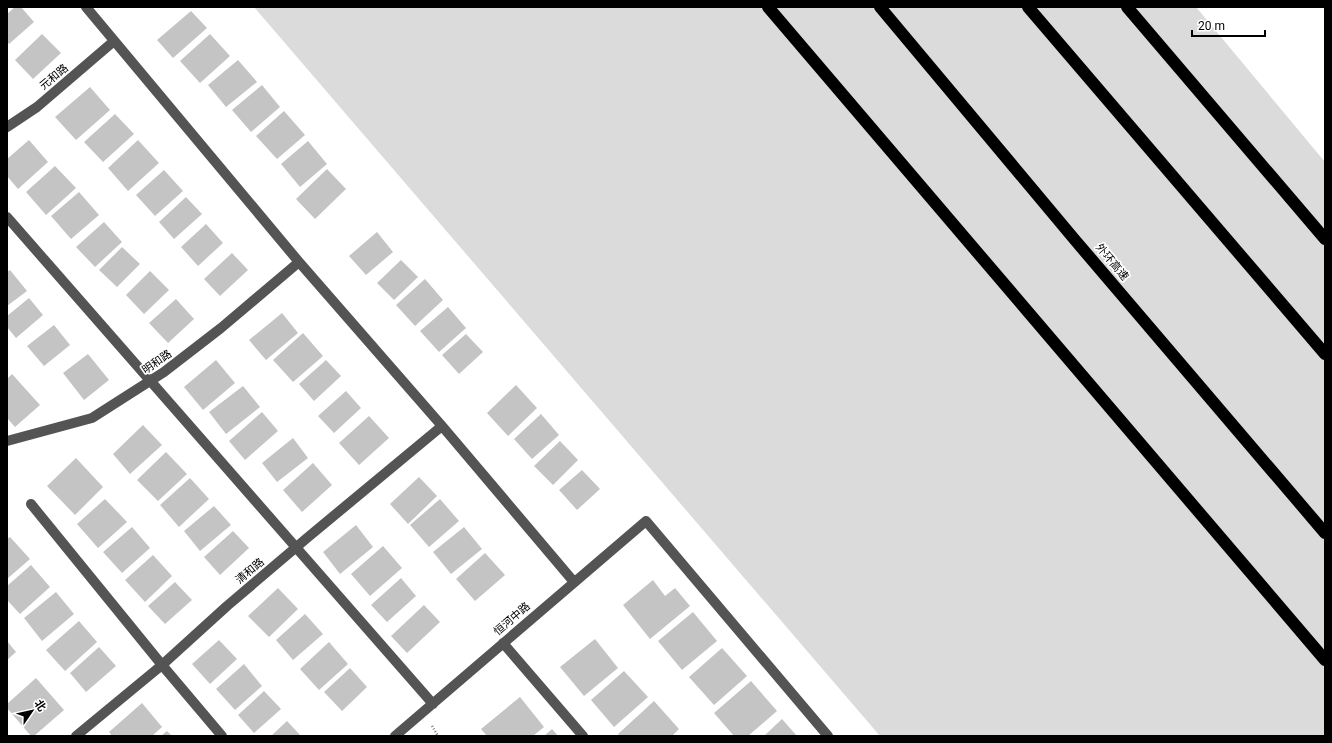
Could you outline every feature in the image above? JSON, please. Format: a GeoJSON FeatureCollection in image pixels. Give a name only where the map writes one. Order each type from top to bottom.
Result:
{"type":"FeatureCollection","features":[{"type":"Feature","properties":{"kind":"highway"},"geometry":{"type":"LineString","coordinates":[[768,7],[1325,660]]}},
{"type":"Feature","properties":{"kind":"highway","name":"外环高速"},"geometry":{"type":"LineString","coordinates":[[880,7],[1075,240],[1325,533]]}},
{"type":"Feature","properties":{"kind":"highway"},"geometry":{"type":"LineString","coordinates":[[1028,7],[1325,354]]}},
{"type":"Feature","properties":{"kind":"highway"},"geometry":{"type":"LineString","coordinates":[[1127,7],[1325,239]]}},
{"type":"Feature","properties":{"kind":"street"},"geometry":{"type":"LineString","coordinates":[[86,7],[298,262],[442,426],[574,582]]}},
{"type":"Feature","properties":{"kind":"street","name":"元和路"},"geometry":{"type":"LineString","coordinates":[[7,127],[37,107],[114,42]]}},
{"type":"Feature","properties":{"kind":"street"},"geometry":{"type":"LineString","coordinates":[[7,218],[433,704]]}},
{"type":"Feature","properties":{"kind":"street","name":"明和路"},"geometry":{"type":"LineString","coordinates":[[7,441],[92,418],[164,372],[221,328],[298,262]]}},
{"type":"Feature","properties":{"kind":"street","name":"清和路"},"geometry":{"type":"LineString","coordinates":[[76,736],[162,665],[227,606],[442,426]]}},
{"type":"Feature","properties":{"kind":"street"},"geometry":{"type":"LineString","coordinates":[[31,504],[222,736]]}},
{"type":"Feature","properties":{"kind":"street","name":"恒河中路"},"geometry":{"type":"LineString","coordinates":[[395,736],[646,521],[828,736]]}},
{"type":"Feature","properties":{"kind":"street"},"geometry":{"type":"LineString","coordinates":[[503,643],[584,736]]}},
{"type":"Feature","properties":{"kind":"shaded area"},"geometry":{"type":"Polygon","coordinates":[[[254,7],[1196,7],[1325,162],[1325,736],[880,736],[254,7]]]}},
{"type":"Feature","properties":{"kind":"building"},"geometry":{"type":"Polygon","coordinates":[[[15,7],[21,7],[34,22],[9,44],[7,42],[7,14],[15,7]]]}},
{"type":"Feature","properties":{"kind":"building"},"geometry":{"type":"Polygon","coordinates":[[[191,11],[207,28],[173,58],[157,40],[191,11]]]}},
{"type":"Feature","properties":{"kind":"building"},"geometry":{"type":"Polygon","coordinates":[[[42,34],[61,53],[33,79],[15,60],[42,34]]]}},
{"type":"Feature","properties":{"kind":"building"},"geometry":{"type":"Polygon","coordinates":[[[210,34],[230,56],[200,83],[180,61],[210,34]]]}},
{"type":"Feature","properties":{"kind":"building"},"geometry":{"type":"Polygon","coordinates":[[[238,60],[257,82],[226,107],[208,85],[238,60]]]}},
{"type":"Feature","properties":{"kind":"building"},"geometry":{"type":"Polygon","coordinates":[[[262,85],[280,107],[251,132],[232,110],[262,85]]]}},
{"type":"Feature","properties":{"kind":"building"},"geometry":{"type":"Polygon","coordinates":[[[90,87],[110,110],[76,140],[55,117],[90,87]]]}},
{"type":"Feature","properties":{"kind":"building"},"geometry":{"type":"Polygon","coordinates":[[[284,111],[305,135],[277,159],[256,136],[284,111]]]}},
{"type":"Feature","properties":{"kind":"building"},"geometry":{"type":"Polygon","coordinates":[[[115,114],[134,134],[103,162],[84,142],[115,114]]]}},
{"type":"Feature","properties":{"kind":"building"},"geometry":{"type":"Polygon","coordinates":[[[29,140],[48,162],[18,189],[7,176],[7,159],[29,140]]]}},
{"type":"Feature","properties":{"kind":"building"},"geometry":{"type":"Polygon","coordinates":[[[138,140],[159,163],[128,191],[108,168],[138,140]]]}},
{"type":"Feature","properties":{"kind":"building"},"geometry":{"type":"Polygon","coordinates":[[[308,141],[327,164],[300,187],[281,164],[308,141]]]}},
{"type":"Feature","properties":{"kind":"building"},"geometry":{"type":"Polygon","coordinates":[[[55,166],[76,188],[46,215],[26,192],[55,166]]]}},
{"type":"Feature","properties":{"kind":"building"},"geometry":{"type":"Polygon","coordinates":[[[327,169],[346,189],[315,219],[296,199],[327,169]]]}},
{"type":"Feature","properties":{"kind":"building"},"geometry":{"type":"Polygon","coordinates":[[[164,170],[183,191],[155,216],[136,195],[164,170]]]}},
{"type":"Feature","properties":{"kind":"building"},"geometry":{"type":"Polygon","coordinates":[[[79,192],[99,215],[71,239],[51,216],[79,192]]]}},
{"type":"Feature","properties":{"kind":"building"},"geometry":{"type":"Polygon","coordinates":[[[186,197],[202,214],[174,239],[159,222],[186,197]]]}},
{"type":"Feature","properties":{"kind":"building"},"geometry":{"type":"Polygon","coordinates":[[[104,222],[122,242],[95,267],[76,247],[104,222]]]}},
{"type":"Feature","properties":{"kind":"building"},"geometry":{"type":"Polygon","coordinates":[[[206,224],[223,243],[198,266],[181,247],[206,224]]]}},
{"type":"Feature","properties":{"kind":"building"},"geometry":{"type":"Polygon","coordinates":[[[377,232],[393,252],[366,275],[349,256],[377,232]]]}},
{"type":"Feature","properties":{"kind":"building"},"geometry":{"type":"Polygon","coordinates":[[[122,247],[140,264],[117,287],[99,270],[122,247]]]}},
{"type":"Feature","properties":{"kind":"building"},"geometry":{"type":"Polygon","coordinates":[[[232,253],[248,270],[220,296],[204,279],[232,253]]]}},
{"type":"Feature","properties":{"kind":"building"},"geometry":{"type":"Polygon","coordinates":[[[401,260],[418,277],[394,300],[377,283],[401,260]]]}},
{"type":"Feature","properties":{"kind":"building"},"geometry":{"type":"Polygon","coordinates":[[[10,270],[27,291],[7,306],[7,272],[10,270]]]}},
{"type":"Feature","properties":{"kind":"building"},"geometry":{"type":"Polygon","coordinates":[[[150,271],[169,290],[144,314],[126,295],[150,271]]]}},
{"type":"Feature","properties":{"kind":"building"},"geometry":{"type":"Polygon","coordinates":[[[425,279],[443,300],[415,326],[396,305],[425,279]]]}},
{"type":"Feature","properties":{"kind":"building"},"geometry":{"type":"Polygon","coordinates":[[[29,298],[43,315],[16,338],[7,327],[7,316],[29,298]]]}},
{"type":"Feature","properties":{"kind":"building"},"geometry":{"type":"Polygon","coordinates":[[[176,299],[194,319],[168,343],[149,323],[176,299]]]}},
{"type":"Feature","properties":{"kind":"building"},"geometry":{"type":"Polygon","coordinates":[[[448,307],[466,328],[439,352],[420,331],[448,307]]]}},
{"type":"Feature","properties":{"kind":"building"},"geometry":{"type":"Polygon","coordinates":[[[282,313],[298,333],[266,360],[249,340],[282,313]]]}},
{"type":"Feature","properties":{"kind":"building"},"geometry":{"type":"Polygon","coordinates":[[[54,325],[70,345],[44,366],[27,346],[54,325]]]}},
{"type":"Feature","properties":{"kind":"building"},"geometry":{"type":"Polygon","coordinates":[[[303,333],[323,356],[293,382],[273,360],[303,333]]]}},
{"type":"Feature","properties":{"kind":"building"},"geometry":{"type":"Polygon","coordinates":[[[466,334],[483,352],[459,374],[442,355],[466,334]]]}},
{"type":"Feature","properties":{"kind":"building"},"geometry":{"type":"Polygon","coordinates":[[[88,354],[109,380],[84,400],[63,373],[88,354]]]}},
{"type":"Feature","properties":{"kind":"building"},"geometry":{"type":"Polygon","coordinates":[[[216,360],[235,383],[203,410],[184,387],[216,360]]]}},
{"type":"Feature","properties":{"kind":"building"},"geometry":{"type":"Polygon","coordinates":[[[326,360],[341,376],[314,401],[299,384],[326,360]]]}},
{"type":"Feature","properties":{"kind":"building"},"geometry":{"type":"Polygon","coordinates":[[[12,374],[40,405],[15,427],[7,418],[7,379],[12,374]]]}},
{"type":"Feature","properties":{"kind":"building"},"geometry":{"type":"Polygon","coordinates":[[[516,385],[537,408],[508,436],[487,413],[516,385]]]}},
{"type":"Feature","properties":{"kind":"building"},"geometry":{"type":"Polygon","coordinates":[[[243,386],[260,407],[226,434],[209,412],[243,386]]]}},
{"type":"Feature","properties":{"kind":"building"},"geometry":{"type":"Polygon","coordinates":[[[346,391],[361,408],[334,433],[318,416],[346,391]]]}},
{"type":"Feature","properties":{"kind":"building"},"geometry":{"type":"Polygon","coordinates":[[[262,412],[278,431],[245,460],[229,441],[262,412]]]}},
{"type":"Feature","properties":{"kind":"building"},"geometry":{"type":"Polygon","coordinates":[[[541,414],[559,435],[532,459],[514,439],[541,414]]]}},
{"type":"Feature","properties":{"kind":"building"},"geometry":{"type":"Polygon","coordinates":[[[369,416],[389,438],[359,465],[339,443],[369,416]]]}},
{"type":"Feature","properties":{"kind":"building"},"geometry":{"type":"Polygon","coordinates":[[[143,425],[162,445],[130,474],[113,454],[143,425]]]}},
{"type":"Feature","properties":{"kind":"building"},"geometry":{"type":"Polygon","coordinates":[[[293,438],[308,458],[277,482],[262,463],[293,438]]]}},
{"type":"Feature","properties":{"kind":"building"},"geometry":{"type":"Polygon","coordinates":[[[560,441],[578,460],[553,485],[534,466],[560,441]]]}},
{"type":"Feature","properties":{"kind":"building"},"geometry":{"type":"Polygon","coordinates":[[[166,452],[187,474],[158,501],[137,480],[166,452]]]}},
{"type":"Feature","properties":{"kind":"building"},"geometry":{"type":"Polygon","coordinates":[[[76,458],[103,487],[75,515],[47,486],[76,458]]]}},
{"type":"Feature","properties":{"kind":"building"},"geometry":{"type":"Polygon","coordinates":[[[313,463],[332,485],[302,512],[283,490],[313,463]]]}},
{"type":"Feature","properties":{"kind":"building"},"geometry":{"type":"Polygon","coordinates":[[[582,470],[600,489],[577,510],[559,490],[582,470]]]}},
{"type":"Feature","properties":{"kind":"building"},"geometry":{"type":"Polygon","coordinates":[[[419,477],[437,496],[408,524],[390,504],[419,477]]]}},
{"type":"Feature","properties":{"kind":"building"},"geometry":{"type":"Polygon","coordinates":[[[190,478],[209,499],[179,527],[160,505],[190,478]]]}},
{"type":"Feature","properties":{"kind":"building"},"geometry":{"type":"Polygon","coordinates":[[[105,499],[127,522],[98,548],[77,524],[105,499]]]}},
{"type":"Feature","properties":{"kind":"building"},"geometry":{"type":"Polygon","coordinates":[[[440,499],[459,521],[429,547],[410,525],[440,499]]]}},
{"type":"Feature","properties":{"kind":"building"},"geometry":{"type":"Polygon","coordinates":[[[214,506],[231,525],[200,551],[184,531],[214,506]]]}},
{"type":"Feature","properties":{"kind":"building"},"geometry":{"type":"Polygon","coordinates":[[[356,525],[373,547],[340,574],[323,552],[356,525]]]}},
{"type":"Feature","properties":{"kind":"building"},"geometry":{"type":"Polygon","coordinates":[[[132,527],[150,548],[122,573],[103,552],[132,527]]]}},
{"type":"Feature","properties":{"kind":"building"},"geometry":{"type":"Polygon","coordinates":[[[464,527],[482,549],[451,574],[433,552],[464,527]]]}},
{"type":"Feature","properties":{"kind":"building"},"geometry":{"type":"Polygon","coordinates":[[[233,531],[249,548],[220,575],[204,557],[233,531]]]}},
{"type":"Feature","properties":{"kind":"building"},"geometry":{"type":"Polygon","coordinates":[[[10,537],[30,559],[7,579],[7,539],[10,537]]]}},
{"type":"Feature","properties":{"kind":"building"},"geometry":{"type":"Polygon","coordinates":[[[383,546],[402,568],[370,596],[351,574],[383,546]]]}},
{"type":"Feature","properties":{"kind":"building"},"geometry":{"type":"Polygon","coordinates":[[[485,553],[505,575],[475,601],[456,579],[485,553]]]}},
{"type":"Feature","properties":{"kind":"building"},"geometry":{"type":"Polygon","coordinates":[[[153,555],[172,576],[145,602],[125,580],[153,555]]]}},
{"type":"Feature","properties":{"kind":"building"},"geometry":{"type":"Polygon","coordinates":[[[31,565],[50,587],[20,614],[7,600],[7,586],[31,565]]]}},
{"type":"Feature","properties":{"kind":"building"},"geometry":{"type":"Polygon","coordinates":[[[401,578],[416,596],[387,622],[371,605],[401,578]]]}},
{"type":"Feature","properties":{"kind":"building"},"geometry":{"type":"Polygon","coordinates":[[[653,580],[665,596],[675,588],[690,606],[650,639],[623,605],[653,580]]]}},
{"type":"Feature","properties":{"kind":"building"},"geometry":{"type":"Polygon","coordinates":[[[175,582],[192,600],[165,624],[148,606],[175,582]]]}},
{"type":"Feature","properties":{"kind":"building"},"geometry":{"type":"Polygon","coordinates":[[[278,588],[298,609],[269,637],[248,616],[278,588]]]}},
{"type":"Feature","properties":{"kind":"building"},"geometry":{"type":"Polygon","coordinates":[[[56,592],[74,614],[42,641],[24,618],[56,592]]]}},
{"type":"Feature","properties":{"kind":"building"},"geometry":{"type":"Polygon","coordinates":[[[424,605],[440,622],[407,653],[391,636],[424,605]]]}},
{"type":"Feature","properties":{"kind":"building"},"geometry":{"type":"Polygon","coordinates":[[[693,612],[717,641],[682,670],[658,641],[693,612]]]}},
{"type":"Feature","properties":{"kind":"building"},"geometry":{"type":"Polygon","coordinates":[[[305,614],[323,634],[293,660],[276,640],[305,614]]]}},
{"type":"Feature","properties":{"kind":"building"},"geometry":{"type":"Polygon","coordinates":[[[79,621],[97,642],[65,671],[46,650],[79,621]]]}},
{"type":"Feature","properties":{"kind":"building"},"geometry":{"type":"Polygon","coordinates":[[[595,639],[618,668],[584,696],[560,667],[595,639]]]}},
{"type":"Feature","properties":{"kind":"building"},"geometry":{"type":"Polygon","coordinates":[[[219,640],[237,659],[210,684],[192,664],[219,640]]]}},
{"type":"Feature","properties":{"kind":"building"},"geometry":{"type":"Polygon","coordinates":[[[7,641],[16,652],[7,660],[7,641]]]}},
{"type":"Feature","properties":{"kind":"building"},"geometry":{"type":"Polygon","coordinates":[[[329,642],[348,664],[319,690],[300,669],[329,642]]]}},
{"type":"Feature","properties":{"kind":"building"},"geometry":{"type":"Polygon","coordinates":[[[99,647],[116,666],[86,692],[70,673],[99,647]]]}},
{"type":"Feature","properties":{"kind":"building"},"geometry":{"type":"Polygon","coordinates":[[[722,648],[747,676],[714,705],[689,677],[722,648]]]}},
{"type":"Feature","properties":{"kind":"building"},"geometry":{"type":"Polygon","coordinates":[[[244,664],[262,686],[235,710],[216,689],[244,664]]]}},
{"type":"Feature","properties":{"kind":"building"},"geometry":{"type":"Polygon","coordinates":[[[350,668],[367,687],[342,711],[324,692],[350,668]]]}},
{"type":"Feature","properties":{"kind":"building"},"geometry":{"type":"Polygon","coordinates":[[[624,671],[648,697],[614,727],[591,700],[624,671]]]}},
{"type":"Feature","properties":{"kind":"building"},"geometry":{"type":"Polygon","coordinates":[[[36,678],[64,710],[34,736],[31,736],[7,708],[7,704],[36,678]]]}},
{"type":"Feature","properties":{"kind":"building"},"geometry":{"type":"Polygon","coordinates":[[[751,681],[777,711],[748,736],[734,736],[714,713],[751,681]]]}},
{"type":"Feature","properties":{"kind":"building"},"geometry":{"type":"Polygon","coordinates":[[[264,691],[281,709],[254,733],[238,715],[264,691]]]}},
{"type":"Feature","properties":{"kind":"building"},"geometry":{"type":"Polygon","coordinates":[[[520,697],[544,727],[533,736],[487,736],[481,729],[520,697]]]}},
{"type":"Feature","properties":{"kind":"building"},"geometry":{"type":"Polygon","coordinates":[[[654,701],[679,729],[672,736],[620,736],[618,734],[654,701]]]}},
{"type":"Feature","properties":{"kind":"building"},"geometry":{"type":"Polygon","coordinates":[[[142,703],[162,727],[152,736],[112,736],[109,732],[142,703]]]}},
{"type":"Feature","properties":{"kind":"building"},"geometry":{"type":"Polygon","coordinates":[[[782,719],[797,736],[764,736],[782,719]]]}},
{"type":"Feature","properties":{"kind":"building"},"geometry":{"type":"Polygon","coordinates":[[[287,721],[301,736],[271,736],[287,721]]]}},
{"type":"Feature","properties":{"kind":"building"},"geometry":{"type":"Polygon","coordinates":[[[552,729],[558,736],[544,736],[552,729]]]}},
{"type":"Feature","properties":{"kind":"building"},"geometry":{"type":"Polygon","coordinates":[[[167,731],[172,736],[161,736],[167,731]]]}}]}
